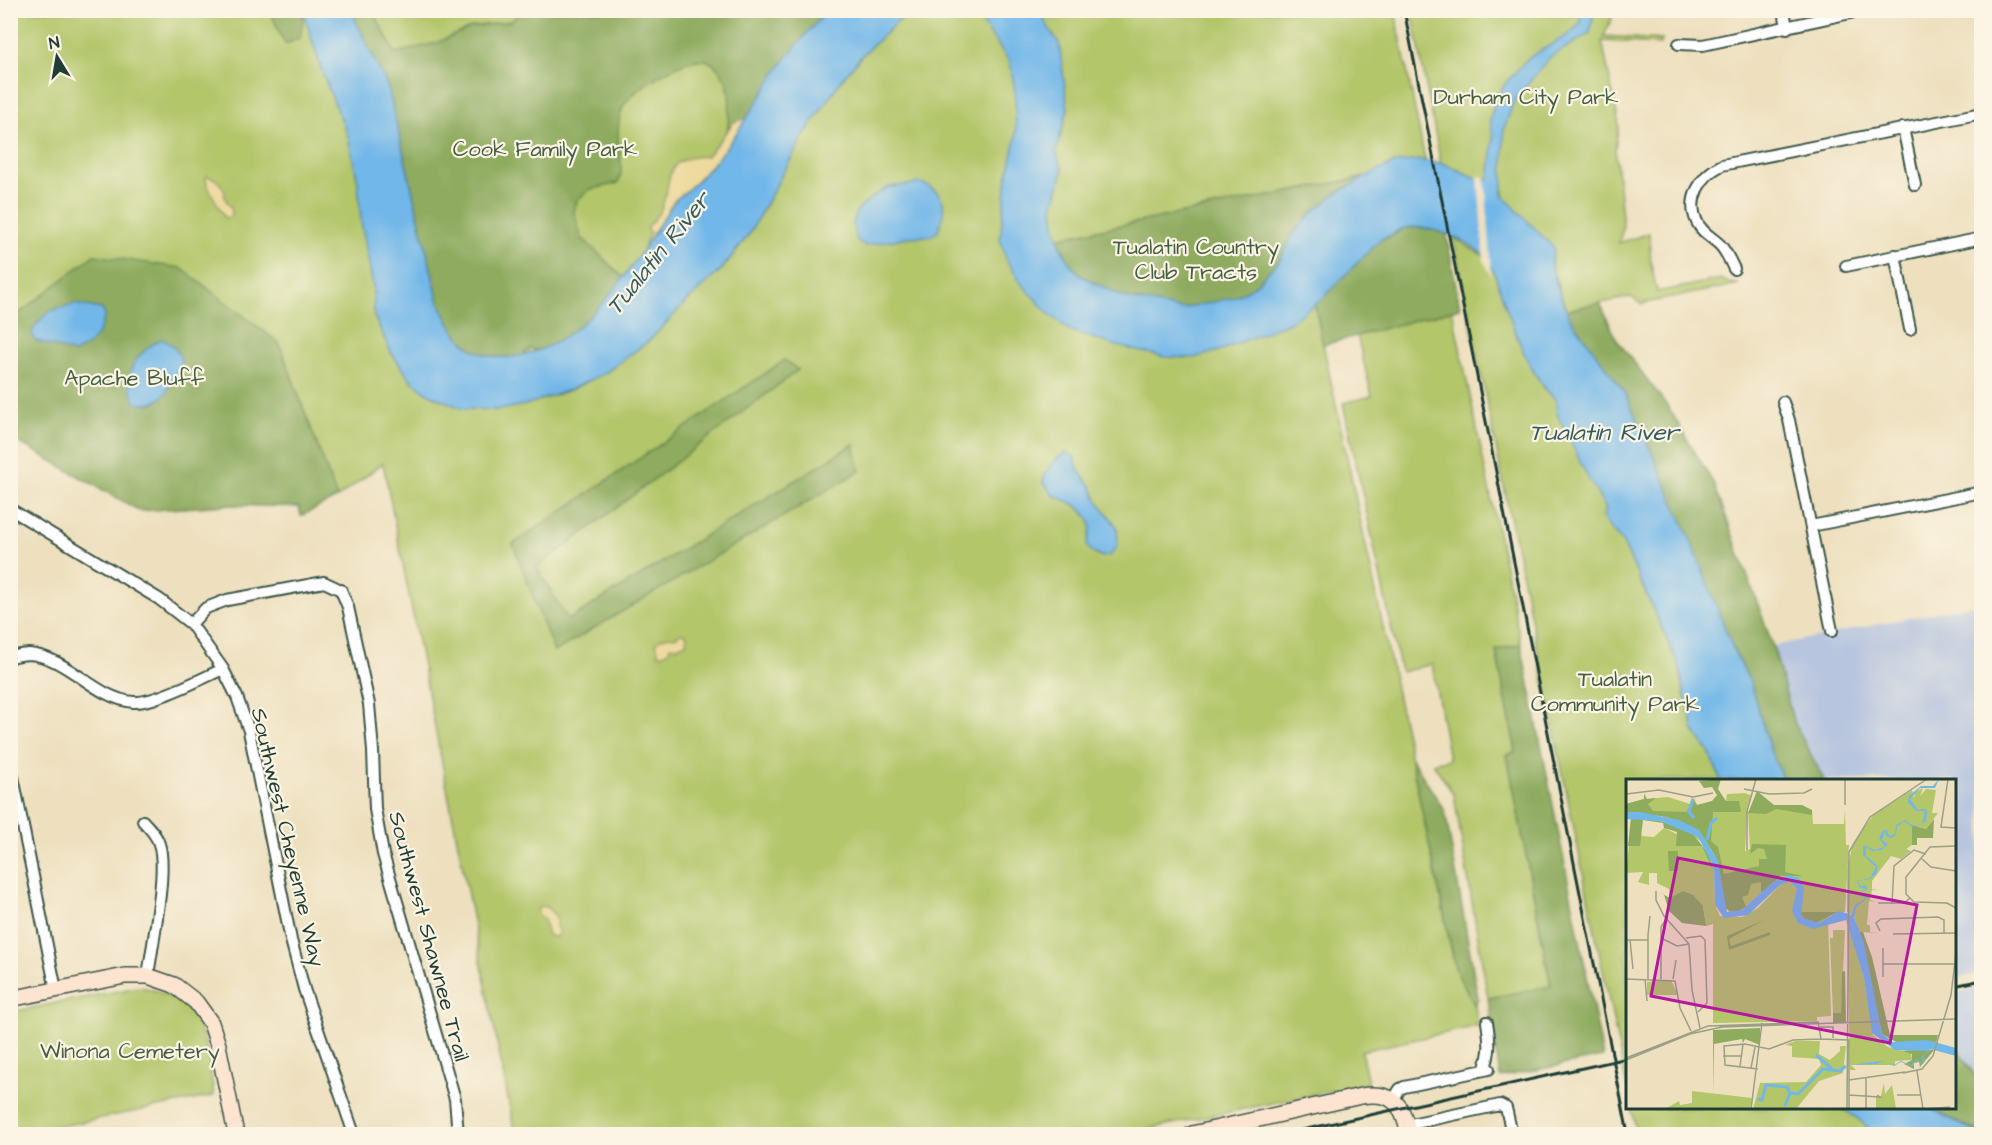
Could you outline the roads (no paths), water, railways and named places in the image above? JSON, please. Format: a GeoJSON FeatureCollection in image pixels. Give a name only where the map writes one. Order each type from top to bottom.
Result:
{"type":"FeatureCollection","features":[{"type":"Feature","properties":{"kind":"main road"},"geometry":{"type":"LineString","coordinates":[[10,999],[124,976],[148,976],[164,980],[186,992],[207,1016],[218,1045],[237,1134]]}},
{"type":"Feature","properties":{"kind":"main road"},"geometry":{"type":"LineString","coordinates":[[1192,1134],[1378,1094],[1393,1100],[1400,1108],[1407,1130]]}},
{"type":"Feature","properties":{"kind":"street"},"geometry":{"type":"LineString","coordinates":[[1784,10],[1787,28]]}},
{"type":"Feature","properties":{"kind":"street"},"geometry":{"type":"LineString","coordinates":[[1678,44],[1703,45],[1864,10]]}},
{"type":"Feature","properties":{"kind":"street"},"geometry":{"type":"LineString","coordinates":[[1734,269],[1719,244],[1703,231],[1693,210],[1698,186],[1713,169],[1722,165],[1982,113]]}},
{"type":"Feature","properties":{"kind":"street"},"geometry":{"type":"LineString","coordinates":[[1903,128],[1915,185]]}},
{"type":"Feature","properties":{"kind":"street"},"geometry":{"type":"LineString","coordinates":[[1846,266],[1982,238]]}},
{"type":"Feature","properties":{"kind":"street"},"geometry":{"type":"LineString","coordinates":[[1895,255],[1910,329]]}},
{"type":"Feature","properties":{"kind":"street"},"geometry":{"type":"LineString","coordinates":[[1783,402],[1789,420],[1832,631]]}},
{"type":"Feature","properties":{"kind":"street"},"geometry":{"type":"LineString","coordinates":[[1811,526],[1982,492]]}},
{"type":"Feature","properties":{"kind":"street","name":"Southwest Cheyenne Way"},"geometry":{"type":"LineString","coordinates":[[10,509],[159,599],[191,624],[224,669],[249,731],[291,940],[304,989],[354,1134]]}},
{"type":"Feature","properties":{"kind":"street","name":"Southwest Shawnee Trail"},"geometry":{"type":"LineString","coordinates":[[191,624],[206,608],[226,600],[324,582],[341,590],[348,607],[369,704],[375,809],[383,854],[455,1099],[458,1134]]}},
{"type":"Feature","properties":{"kind":"street"},"geometry":{"type":"LineString","coordinates":[[10,657],[28,654],[54,661],[114,698],[135,702],[155,698],[224,669]]}},
{"type":"Feature","properties":{"kind":"street"},"geometry":{"type":"LineString","coordinates":[[10,762],[56,990]]}},
{"type":"Feature","properties":{"kind":"street"},"geometry":{"type":"LineString","coordinates":[[143,821],[160,844],[162,869],[148,976]]}},
{"type":"Feature","properties":{"kind":"street"},"geometry":{"type":"LineString","coordinates":[[1393,1100],[1404,1087],[1486,1070],[1491,1046],[1487,1022]]}},
{"type":"Feature","properties":{"kind":"street"},"geometry":{"type":"LineString","coordinates":[[1407,1130],[1495,1105],[1504,1106],[1512,1134]]}},
{"type":"Feature","properties":{"kind":"water","name":"Tualatin River"},"geometry":{"type":"Polygon","coordinates":[[[303,11],[351,11],[388,88],[438,299],[443,311],[455,333],[472,349],[495,357],[509,357],[537,351],[562,338],[586,320],[607,298],[644,249],[675,200],[720,155],[785,60],[827,11],[926,11],[902,18],[862,55],[842,79],[803,137],[749,234],[722,269],[650,340],[605,373],[572,389],[529,404],[500,410],[463,409],[431,395],[412,381],[392,354],[374,316],[373,286],[361,221],[358,182],[348,136],[322,72],[303,11]]]}},
{"type":"Feature","properties":{"kind":"water","name":"Tualatin River"},"geometry":{"type":"Polygon","coordinates":[[[960,11],[1041,11],[1059,43],[1068,109],[1056,152],[1063,171],[1053,208],[1061,247],[1069,262],[1081,276],[1125,298],[1181,309],[1235,297],[1253,287],[1279,261],[1294,233],[1313,212],[1335,194],[1395,163],[1420,160],[1445,164],[1485,182],[1489,177],[1491,164],[1493,136],[1490,119],[1496,98],[1528,58],[1569,34],[1581,23],[1580,15],[1519,14],[1498,11],[1594,11],[1590,33],[1549,58],[1514,101],[1504,129],[1503,196],[1554,248],[1551,265],[1569,317],[1624,391],[1690,538],[1734,651],[1750,682],[1771,752],[1783,779],[1721,779],[1709,752],[1693,729],[1680,668],[1623,543],[1606,524],[1603,516],[1606,509],[1557,414],[1556,400],[1546,390],[1530,366],[1494,272],[1485,257],[1459,239],[1448,235],[1425,228],[1402,229],[1381,239],[1320,301],[1290,322],[1222,350],[1194,358],[1164,357],[1113,345],[1069,330],[1046,311],[1020,282],[1007,261],[1000,240],[1007,178],[1016,138],[1015,92],[1010,62],[981,21],[960,11]]]}},
{"type":"Feature","properties":{"kind":"water"},"geometry":{"type":"Polygon","coordinates":[[[921,183],[936,192],[943,202],[943,215],[938,231],[931,236],[908,237],[865,246],[856,239],[853,224],[856,212],[871,198],[888,187],[921,183]]]}},
{"type":"Feature","properties":{"kind":"water"},"geometry":{"type":"Polygon","coordinates":[[[75,304],[102,309],[105,315],[98,333],[91,342],[74,353],[34,340],[32,331],[45,315],[55,309],[75,304]]]}},
{"type":"Feature","properties":{"kind":"water"},"geometry":{"type":"Polygon","coordinates":[[[161,339],[174,348],[182,362],[166,393],[160,399],[153,403],[135,403],[130,386],[131,369],[143,352],[161,339]]]}},
{"type":"Feature","properties":{"kind":"water"},"geometry":{"type":"Polygon","coordinates":[[[1067,453],[1074,456],[1079,472],[1092,487],[1096,498],[1117,527],[1118,545],[1111,555],[1101,556],[1089,549],[1087,546],[1091,528],[1089,518],[1076,505],[1053,495],[1043,482],[1051,464],[1058,457],[1067,453]]]}},
{"type":"Feature","properties":{"kind":"water"},"geometry":{"type":"Polygon","coordinates":[[[1843,1109],[1931,1109],[1981,1134],[1876,1134],[1843,1109]]]}},
{"type":"Feature","properties":{"kind":"railway"},"geometry":{"type":"LineString","coordinates":[[1404,10],[1628,1134]]}},
{"type":"Feature","properties":{"kind":"railway"},"geometry":{"type":"LineString","coordinates":[[1956,986],[1982,980]]}},
{"type":"Feature","properties":{"kind":"railway"},"geometry":{"type":"LineString","coordinates":[[1284,1134],[1626,1058]]}},
{"type":"Feature","properties":{"kind":"park label","name":"Durham City Park"},"geometry":{"type":"Point","coordinates":[1526,96]}},
{"type":"Feature","properties":{"kind":"park label","name":"Cook Family Park"},"geometry":{"type":"Point","coordinates":[545,148]}},
{"type":"Feature","properties":{"kind":"park label","name":"Tualatin Country Club Tracts"},"geometry":{"type":"Point","coordinates":[1196,258]}},
{"type":"Feature","properties":{"kind":"park label","name":"Apache Bluff"},"geometry":{"type":"Point","coordinates":[134,377]}},
{"type":"Feature","properties":{"kind":"park label","name":"Tualatin Community Park"},"geometry":{"type":"Point","coordinates":[1615,690]}},
{"type":"Feature","properties":{"kind":"park label","name":"Winona Cemetery"},"geometry":{"type":"Point","coordinates":[130,1050]}}]}
